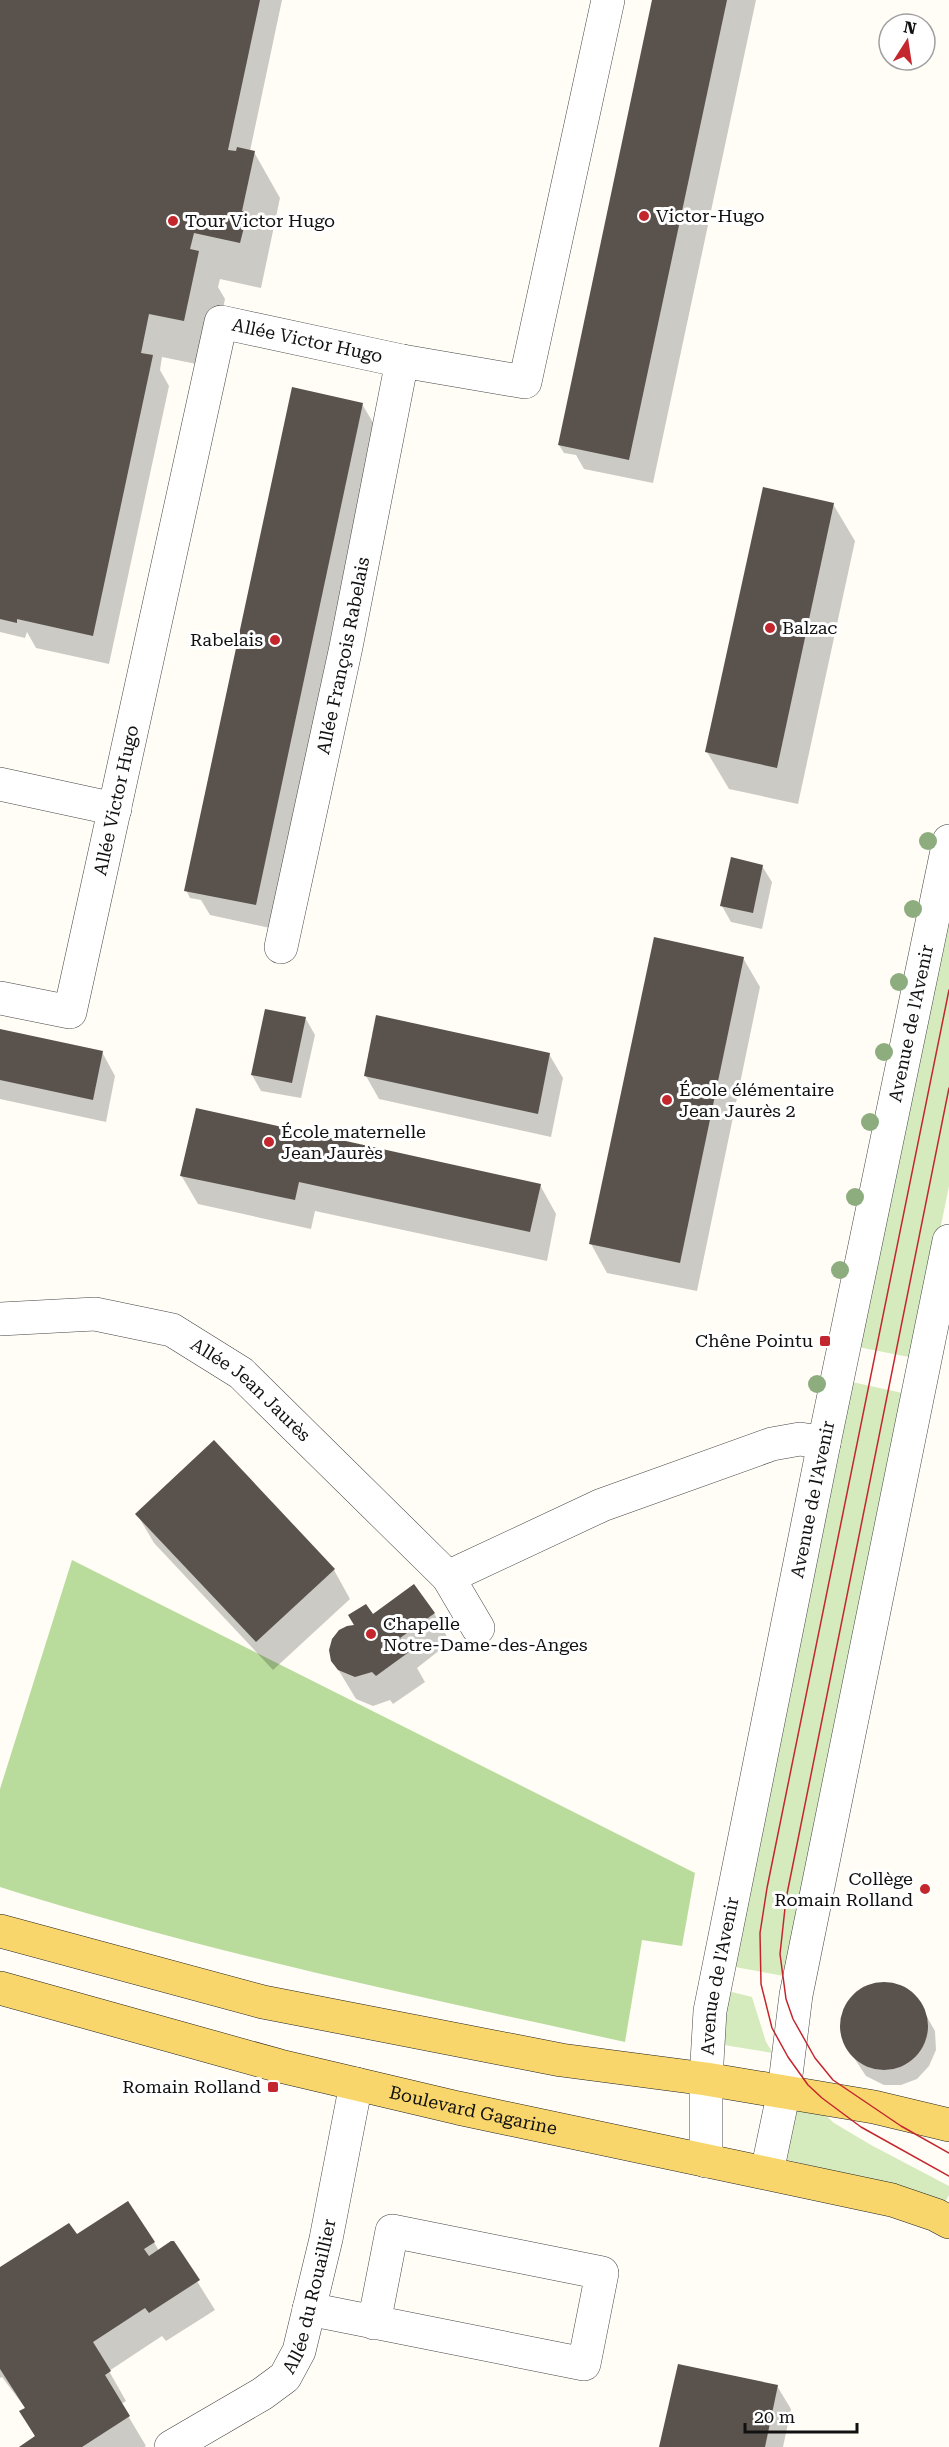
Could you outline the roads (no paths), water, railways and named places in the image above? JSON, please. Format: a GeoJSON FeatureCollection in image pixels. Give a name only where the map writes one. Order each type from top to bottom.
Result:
{"type":"FeatureCollection","features":[{"type":"Feature","properties":{"kind":"main road"},"geometry":{"type":"LineString","coordinates":[[0,1931],[263,2002],[561,2060],[784,2091],[874,2107],[949,2125]]}},
{"type":"Feature","properties":{"kind":"main road","name":"Boulevard Gagarine"},"geometry":{"type":"LineString","coordinates":[[0,1988],[280,2066],[458,2108],[892,2200],[936,2215],[949,2222]]}},
{"type":"Feature","properties":{"kind":"street","name":"Allée Victor Hugo"},"geometry":{"type":"LineString","coordinates":[[0,998],[70,1012],[221,322],[402,361],[525,381],[608,0]]}},
{"type":"Feature","properties":{"kind":"street","name":"Allée François Rabelais"},"geometry":{"type":"LineString","coordinates":[[281,948],[346,647],[402,361]]}},
{"type":"Feature","properties":{"kind":"street"},"geometry":{"type":"LineString","coordinates":[[0,784],[115,809]]}},
{"type":"Feature","properties":{"kind":"street","name":"Avenue de l'Avenir"},"geometry":{"type":"LineString","coordinates":[[706,2161],[705,2079],[710,2011],[824,1443],[949,841]]}},
{"type":"Feature","properties":{"kind":"street"},"geometry":{"type":"LineString","coordinates":[[767,2172],[784,2091],[796,1995],[949,1241]]}},
{"type":"Feature","properties":{"kind":"street","name":"Allée Jean Jaurès"},"geometry":{"type":"LineString","coordinates":[[0,1319],[95,1314],[172,1330],[241,1373],[448,1577],[478,1628]]}},
{"type":"Feature","properties":{"kind":"street"},"geometry":{"type":"LineString","coordinates":[[448,1577],[613,1501],[772,1444],[800,1439],[824,1443]]}},
{"type":"Feature","properties":{"kind":"street","name":"Allée du Rouaillier"},"geometry":{"type":"LineString","coordinates":[[171,2447],[262,2394],[285,2377],[299,2351],[326,2239],[356,2084]]}},
{"type":"Feature","properties":{"kind":"street"},"geometry":{"type":"LineString","coordinates":[[309,2309],[374,2323],[584,2364],[602,2273],[392,2231],[374,2323]]}},
{"type":"Feature","properties":{"kind":"tram line"},"geometry":{"type":"LineString","coordinates":[[949,990],[767,1888],[760,1933],[761,1984],[772,2028],[788,2057],[808,2085],[861,2127],[949,2176]]}},
{"type":"Feature","properties":{"kind":"tram line"},"geometry":{"type":"LineString","coordinates":[[949,1088],[786,1899],[780,1954],[786,1999],[793,2019],[815,2058],[833,2080],[901,2126],[949,2153]]}},
{"type":"Feature","properties":{"kind":"place","name":"Victor-Hugo"},"geometry":{"type":"Point","coordinates":[644,216]}},
{"type":"Feature","properties":{"kind":"place","name":"Tour Victor Hugo"},"geometry":{"type":"Point","coordinates":[173,221]}},
{"type":"Feature","properties":{"kind":"place","name":"Balzac"},"geometry":{"type":"Point","coordinates":[770,628]}},
{"type":"Feature","properties":{"kind":"place","name":"Rabelais"},"geometry":{"type":"Point","coordinates":[275,640]}},
{"type":"Feature","properties":{"kind":"place","name":"École élémentaire Jean Jaurès 2"},"geometry":{"type":"Point","coordinates":[667,1100]}},
{"type":"Feature","properties":{"kind":"place","name":"École maternelle Jean Jaurès"},"geometry":{"type":"Point","coordinates":[269,1142]}},
{"type":"Feature","properties":{"kind":"place","name":"Chêne Pointu"},"geometry":{"type":"Point","coordinates":[825,1341]}},
{"type":"Feature","properties":{"kind":"place","name":"Chapelle Notre-Dame-des-Anges"},"geometry":{"type":"Point","coordinates":[371,1634]}},
{"type":"Feature","properties":{"kind":"place","name":"Collège Romain Rolland"},"geometry":{"type":"Point","coordinates":[925,1889]}},
{"type":"Feature","properties":{"kind":"place","name":"Romain Rolland"},"geometry":{"type":"Point","coordinates":[273,2087]}}]}
